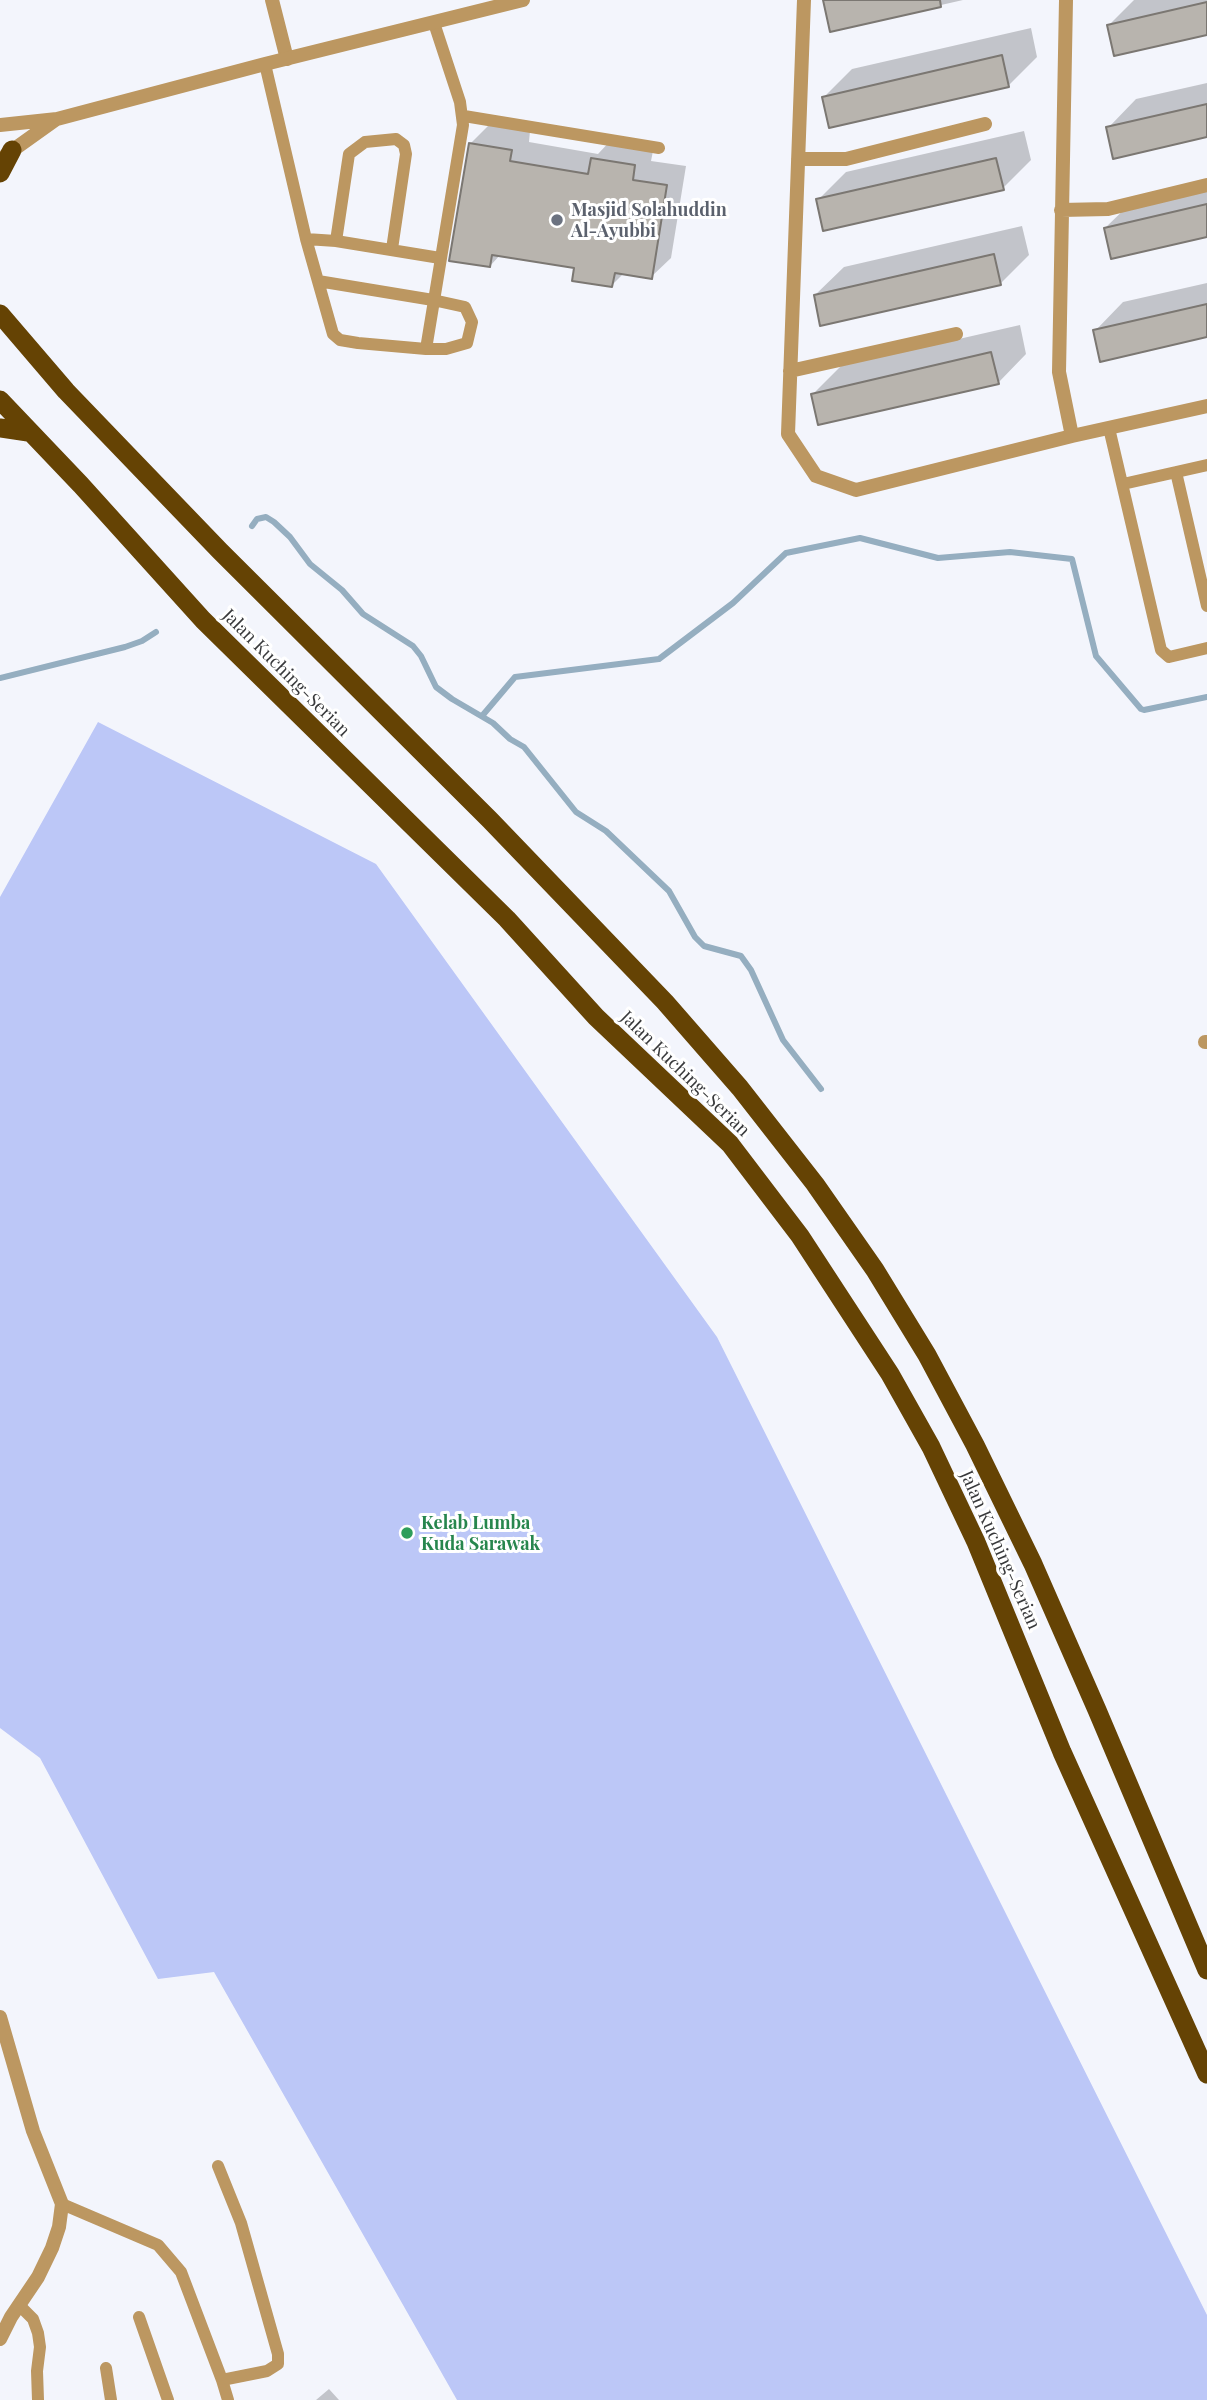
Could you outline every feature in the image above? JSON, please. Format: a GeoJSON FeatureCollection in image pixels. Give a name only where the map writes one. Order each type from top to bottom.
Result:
{"type":"FeatureCollection","features":[{"type":"Feature","properties":{"kind":"highway"},"geometry":{"type":"LineString","coordinates":[[0,173],[6,156]]}},
{"type":"Feature","properties":{"kind":"highway","name":"Jalan Kuching-Serian"},"geometry":{"type":"LineString","coordinates":[[0,314],[66,391],[219,551],[490,820],[665,1002],[740,1088],[815,1184],[875,1270],[927,1354],[975,1445],[1033,1564],[1207,1970]]}},
{"type":"Feature","properties":{"kind":"highway","name":"Jalan Kuching-Serian"},"geometry":{"type":"LineString","coordinates":[[0,400],[203,620],[507,919],[596,1017],[730,1144],[800,1236],[877,1352],[931,1447],[976,1542],[1062,1752],[1207,2074]]}},
{"type":"Feature","properties":{"kind":"highway"},"geometry":{"type":"LineString","coordinates":[[0,428],[28,432]]}},
{"type":"Feature","properties":{"kind":"street"},"geometry":{"type":"LineString","coordinates":[[272,0],[287,59]]}},
{"type":"Feature","properties":{"kind":"street"},"geometry":{"type":"LineString","coordinates":[[0,125],[57,119],[523,0]]}},
{"type":"Feature","properties":{"kind":"street"},"geometry":{"type":"LineString","coordinates":[[804,0],[788,434],[816,477],[856,491],[1072,436],[1207,406]]}},
{"type":"Feature","properties":{"kind":"street"},"geometry":{"type":"LineString","coordinates":[[1066,0],[1059,372],[1072,436]]}},
{"type":"Feature","properties":{"kind":"street"},"geometry":{"type":"LineString","coordinates":[[6,156],[57,119]]}},
{"type":"Feature","properties":{"kind":"street"},"geometry":{"type":"LineString","coordinates":[[798,159],[846,159],[985,124]]}},
{"type":"Feature","properties":{"kind":"street"},"geometry":{"type":"LineString","coordinates":[[1061,210],[1108,209],[1207,185]]}},
{"type":"Feature","properties":{"kind":"street"},"geometry":{"type":"LineString","coordinates":[[790,371],[956,334]]}},
{"type":"Feature","properties":{"kind":"street"},"geometry":{"type":"LineString","coordinates":[[0,2017],[33,2131],[62,2204],[59,2227],[52,2248],[38,2277],[0,2339]]}},
{"type":"Feature","properties":{"kind":"lane"},"geometry":{"type":"LineString","coordinates":[[426,349],[464,116],[434,23]]}},
{"type":"Feature","properties":{"kind":"lane"},"geometry":{"type":"LineString","coordinates":[[265,64],[306,239],[331,329],[337,338],[358,343],[426,349],[446,349],[467,343],[472,322],[465,307],[318,281]]}},
{"type":"Feature","properties":{"kind":"lane"},"geometry":{"type":"LineString","coordinates":[[464,116],[659,148]]}},
{"type":"Feature","properties":{"kind":"lane"},"geometry":{"type":"LineString","coordinates":[[336,241],[349,154],[365,142],[396,139],[404,145],[406,154],[392,249]]}},
{"type":"Feature","properties":{"kind":"lane"},"geometry":{"type":"LineString","coordinates":[[306,239],[336,241],[440,258]]}},
{"type":"Feature","properties":{"kind":"lane"},"geometry":{"type":"LineString","coordinates":[[1109,428],[1161,650],[1169,657],[1207,648]]}},
{"type":"Feature","properties":{"kind":"lane"},"geometry":{"type":"LineString","coordinates":[[1123,484],[1207,465]]}},
{"type":"Feature","properties":{"kind":"lane"},"geometry":{"type":"LineString","coordinates":[[1176,472],[1207,606]]}},
{"type":"Feature","properties":{"kind":"lane"},"geometry":{"type":"LineString","coordinates":[[218,2166],[241,2223],[278,2354],[278,2364],[267,2371],[222,2381]]}},
{"type":"Feature","properties":{"kind":"lane"},"geometry":{"type":"LineString","coordinates":[[62,2204],[158,2245],[181,2272],[228,2400]]}},
{"type":"Feature","properties":{"kind":"lane"},"geometry":{"type":"LineString","coordinates":[[19,2305],[33,2319],[38,2333],[38,2400]]}},
{"type":"Feature","properties":{"kind":"lane"},"geometry":{"type":"LineString","coordinates":[[139,2318],[168,2400]]}},
{"type":"Feature","properties":{"kind":"lane"},"geometry":{"type":"LineString","coordinates":[[106,2368],[111,2400]]}},
{"type":"Feature","properties":{"kind":"shaded area","name":"Kelab Lumba Kuda Sarawak"},"geometry":{"type":"Polygon","coordinates":[[[98,722],[376,864],[717,1337],[1207,2315],[1207,2400],[457,2400],[214,1972],[158,1979],[40,1758],[0,1728],[0,897],[98,722]]]}},
{"type":"Feature","properties":{"kind":"building"},"geometry":{"type":"Polygon","coordinates":[[[823,0],[940,0],[941,7],[830,32],[823,0]]]}},
{"type":"Feature","properties":{"kind":"building"},"geometry":{"type":"Polygon","coordinates":[[[1207,2],[1207,35],[1114,56],[1107,25],[1207,2]]]}},
{"type":"Feature","properties":{"kind":"building"},"geometry":{"type":"Polygon","coordinates":[[[1002,55],[1009,87],[829,128],[822,97],[1002,55]]]}},
{"type":"Feature","properties":{"kind":"building"},"geometry":{"type":"Polygon","coordinates":[[[1207,104],[1207,137],[1113,159],[1106,127],[1207,104]]]}},
{"type":"Feature","properties":{"kind":"building","name":"Masjid Solahuddin Al-Ayubbi"},"geometry":{"type":"Polygon","coordinates":[[[469,143],[512,150],[510,161],[588,174],[591,158],[635,165],[633,180],[667,185],[652,279],[615,273],[612,287],[572,281],[574,268],[492,255],[490,267],[449,261],[469,143]]]}},
{"type":"Feature","properties":{"kind":"building"},"geometry":{"type":"Polygon","coordinates":[[[996,158],[1004,190],[823,231],[816,199],[996,158]]]}},
{"type":"Feature","properties":{"kind":"building"},"geometry":{"type":"Polygon","coordinates":[[[1207,204],[1207,237],[1111,259],[1104,228],[1207,204]]]}},
{"type":"Feature","properties":{"kind":"building"},"geometry":{"type":"Polygon","coordinates":[[[994,254],[1001,285],[820,326],[814,295],[994,254]]]}},
{"type":"Feature","properties":{"kind":"building"},"geometry":{"type":"Polygon","coordinates":[[[1207,304],[1207,337],[1100,362],[1093,330],[1207,304]]]}},
{"type":"Feature","properties":{"kind":"building"},"geometry":{"type":"Polygon","coordinates":[[[991,352],[999,384],[818,425],[811,394],[991,352]]]}},
{"type":"Feature","properties":{"kind":"waterway"},"geometry":{"type":"LineString","coordinates":[[252,526],[257,519],[266,517],[274,522],[290,537],[310,564],[342,590],[363,614],[413,646],[436,687],[493,723],[510,739],[524,747],[576,812],[606,831],[669,891],[695,937],[704,946],[741,956],[751,970],[783,1040],[821,1089]]}},
{"type":"Feature","properties":{"kind":"waterway"},"geometry":{"type":"LineString","coordinates":[[482,716],[515,677],[659,659],[733,603],[786,553],[860,538],[938,558],[1010,552],[1072,559],[1096,656],[1141,709],[1207,697]]}},
{"type":"Feature","properties":{"kind":"waterway"},"geometry":{"type":"LineString","coordinates":[[0,678],[125,647],[156,632]]}},
{"type":"Feature","properties":{"kind":"place","name":"Masjid Solahuddin Al-Ayubbi"},"geometry":{"type":"Point","coordinates":[557,220]}},
{"type":"Feature","properties":{"kind":"place","name":"Kelab Lumba Kuda Sarawak"},"geometry":{"type":"Point","coordinates":[407,1533]}}]}
